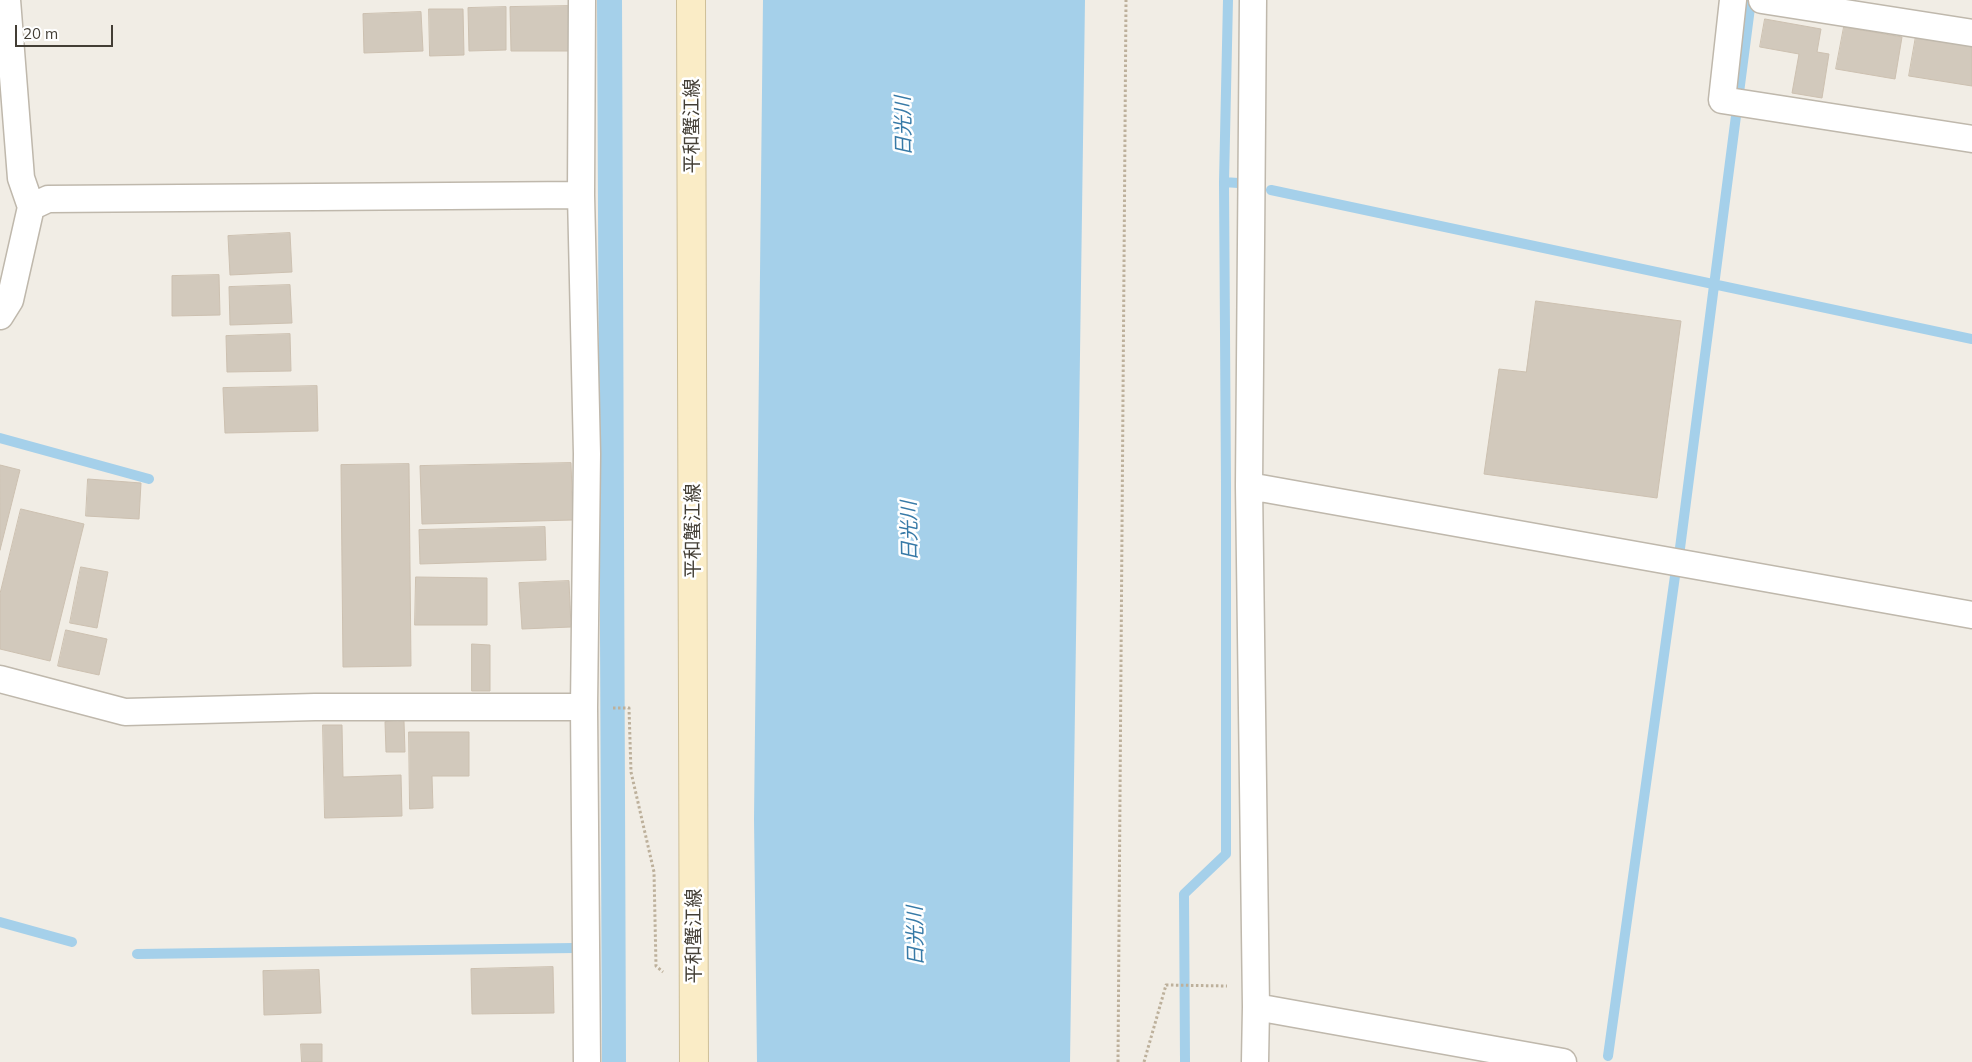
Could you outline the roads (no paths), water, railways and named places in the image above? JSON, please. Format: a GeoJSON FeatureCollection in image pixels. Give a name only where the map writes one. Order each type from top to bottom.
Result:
{"type":"FeatureCollection","features":[{"type":"Feature","properties":{"kind":"main road","name":"平和蟹江線"},"geometry":{"type":"LineString","coordinates":[[692,0],[694,1062]]}},
{"type":"Feature","properties":{"kind":"street"},"geometry":{"type":"LineString","coordinates":[[0,316],[10,300],[31,207],[21,178],[7,0]]}},
{"type":"Feature","properties":{"kind":"street"},"geometry":{"type":"LineString","coordinates":[[582,0],[582,195],[587,454],[584,707],[587,1062]]}},
{"type":"Feature","properties":{"kind":"street"},"geometry":{"type":"LineString","coordinates":[[1253,0],[1249,486],[1256,1007],[1255,1062]]}},
{"type":"Feature","properties":{"kind":"street"},"geometry":{"type":"LineString","coordinates":[[1732,0],[1734,102],[1972,139]]}},
{"type":"Feature","properties":{"kind":"street"},"geometry":{"type":"LineString","coordinates":[[1766,0],[1972,33]]}},
{"type":"Feature","properties":{"kind":"street"},"geometry":{"type":"LineString","coordinates":[[31,207],[48,199],[582,195]]}},
{"type":"Feature","properties":{"kind":"street"},"geometry":{"type":"LineString","coordinates":[[1249,486],[1972,615]]}},
{"type":"Feature","properties":{"kind":"street"},"geometry":{"type":"LineString","coordinates":[[0,679],[125,712],[315,707],[584,707]]}},
{"type":"Feature","properties":{"kind":"street"},"geometry":{"type":"LineString","coordinates":[[1256,1007],[1563,1062]]}},
{"type":"Feature","properties":{"kind":"water"},"geometry":{"type":"Polygon","coordinates":[[[597,0],[622,0],[626,1062],[602,1062],[597,0]]]}},
{"type":"Feature","properties":{"kind":"water","name":"日光川"},"geometry":{"type":"Polygon","coordinates":[[[763,0],[1085,0],[1070,1062],[757,1062],[754,819],[763,0]]]}},
{"type":"Feature","properties":{"kind":"waterway"},"geometry":{"type":"LineString","coordinates":[[1185,1062],[1184,894],[1226,854],[1224,182],[1228,0]]}},
{"type":"Feature","properties":{"kind":"waterway"},"geometry":{"type":"LineString","coordinates":[[1680,548],[1751,0]]}},
{"type":"Feature","properties":{"kind":"waterway"},"geometry":{"type":"LineString","coordinates":[[1224,182],[1238,183]]}},
{"type":"Feature","properties":{"kind":"waterway"},"geometry":{"type":"LineString","coordinates":[[1271,190],[1972,339]]}},
{"type":"Feature","properties":{"kind":"waterway"},"geometry":{"type":"LineString","coordinates":[[0,438],[149,479]]}},
{"type":"Feature","properties":{"kind":"waterway"},"geometry":{"type":"LineString","coordinates":[[1608,1056],[1675,576]]}},
{"type":"Feature","properties":{"kind":"waterway"},"geometry":{"type":"LineString","coordinates":[[0,922],[72,942]]}},
{"type":"Feature","properties":{"kind":"waterway"},"geometry":{"type":"LineString","coordinates":[[137,954],[574,948]]}}]}
